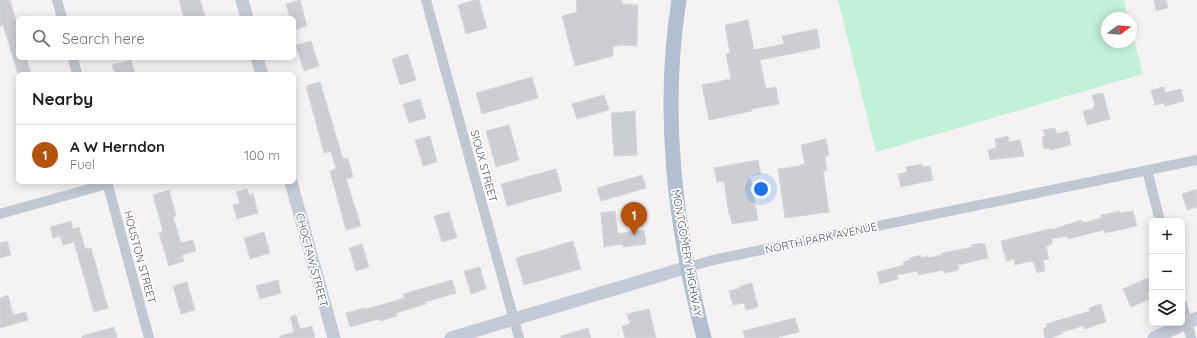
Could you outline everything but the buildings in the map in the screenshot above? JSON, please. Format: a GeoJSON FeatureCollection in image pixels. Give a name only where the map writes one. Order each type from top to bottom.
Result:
{"type":"FeatureCollection","features":[{"type":"Feature","properties":{"kind":"main road","name":"MONTGOMERY HIGHWAY"},"geometry":{"type":"LineString","coordinates":[[679,0],[672,68],[672,140],[675,186],[688,267],[704,338]]}},
{"type":"Feature","properties":{"kind":"street"},"geometry":{"type":"LineString","coordinates":[[57,0],[61,16]]}},
{"type":"Feature","properties":{"kind":"street"},"geometry":{"type":"LineString","coordinates":[[242,0],[246,16]]}},
{"type":"Feature","properties":{"kind":"street","name":"SIOUX STREET"},"geometry":{"type":"LineString","coordinates":[[426,0],[519,338]]}},
{"type":"Feature","properties":{"kind":"street"},"geometry":{"type":"LineString","coordinates":[[74,60],[76,72]]}},
{"type":"Feature","properties":{"kind":"street"},"geometry":{"type":"LineString","coordinates":[[258,60],[261,72]]}},
{"type":"Feature","properties":{"kind":"street","name":"NORTH PARK AVENUE"},"geometry":{"type":"LineString","coordinates":[[451,338],[721,258],[1197,160]]}},
{"type":"Feature","properties":{"kind":"street"},"geometry":{"type":"LineString","coordinates":[[1147,170],[1159,218]]}},
{"type":"Feature","properties":{"kind":"street"},"geometry":{"type":"LineString","coordinates":[[0,214],[104,184]]}},
{"type":"Feature","properties":{"kind":"street","name":"HOUSTON STREET"},"geometry":{"type":"LineString","coordinates":[[107,184],[150,338]]}},
{"type":"Feature","properties":{"kind":"street","name":"CHOCTAW STREET"},"geometry":{"type":"LineString","coordinates":[[292,184],[334,338]]}},
{"type":"Feature","properties":{"kind":"street"},"geometry":{"type":"LineString","coordinates":[[1185,309],[1192,320],[1191,338]]}},
{"type":"Feature","properties":{"kind":"street"},"geometry":{"type":"LineString","coordinates":[[1154,338],[1192,320]]}},
{"type":"Feature","properties":{"kind":"green space"},"geometry":{"type":"Polygon","coordinates":[[[838,0],[1124,0],[1127,12],[1101,12],[1101,48],[1136,48],[1143,74],[876,152],[838,0]]]}},
{"type":"Feature","properties":{"kind":"place","name":"A W Herndon"},"geometry":{"type":"Point","coordinates":[634,235]}}]}
